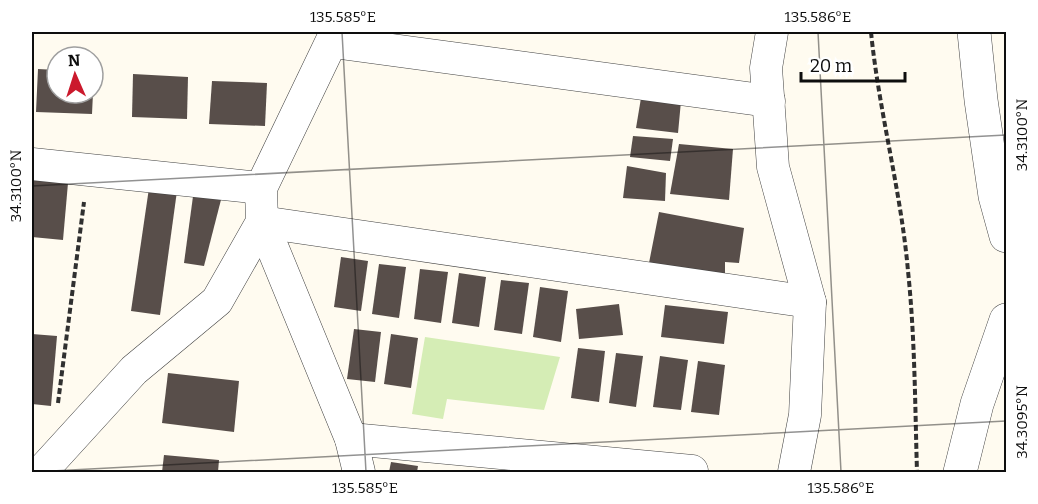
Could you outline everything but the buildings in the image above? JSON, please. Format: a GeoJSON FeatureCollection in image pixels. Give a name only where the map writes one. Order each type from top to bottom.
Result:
{"type":"FeatureCollection","features":[{"type":"Feature","properties":{"kind":"street"},"geometry":{"type":"LineString","coordinates":[[772,32],[766,68],[772,167],[810,302],[805,416],[794,472]]}},
{"type":"Feature","properties":{"kind":"street"},"geometry":{"type":"LineString","coordinates":[[974,32],[995,196],[1006,236]]}},
{"type":"Feature","properties":{"kind":"street"},"geometry":{"type":"LineString","coordinates":[[359,472],[351,439],[262,222],[261,188],[334,37],[769,101]]}},
{"type":"Feature","properties":{"kind":"street"},"geometry":{"type":"LineString","coordinates":[[32,164],[261,188]]}},
{"type":"Feature","properties":{"kind":"street"},"geometry":{"type":"LineString","coordinates":[[262,222],[810,302]]}},
{"type":"Feature","properties":{"kind":"street"},"geometry":{"type":"LineString","coordinates":[[41,472],[134,370],[217,301],[262,222]]}},
{"type":"Feature","properties":{"kind":"street"},"geometry":{"type":"LineString","coordinates":[[960,472],[977,404],[1006,320]]}},
{"type":"Feature","properties":{"kind":"street"},"geometry":{"type":"LineString","coordinates":[[977,404],[1006,361]]}},
{"type":"Feature","properties":{"kind":"street"},"geometry":{"type":"LineString","coordinates":[[351,439],[692,471]]}},
{"type":"Feature","properties":{"kind":"path"},"geometry":{"type":"LineString","coordinates":[[871,32],[908,270],[915,378],[917,472]]}},
{"type":"Feature","properties":{"kind":"path"},"geometry":{"type":"LineString","coordinates":[[56,414],[88,170]]}},
{"type":"Feature","properties":{"kind":"green space"},"geometry":{"type":"Polygon","coordinates":[[[425,337],[560,357],[544,410],[447,399],[443,419],[412,414],[425,337]]]}}]}
